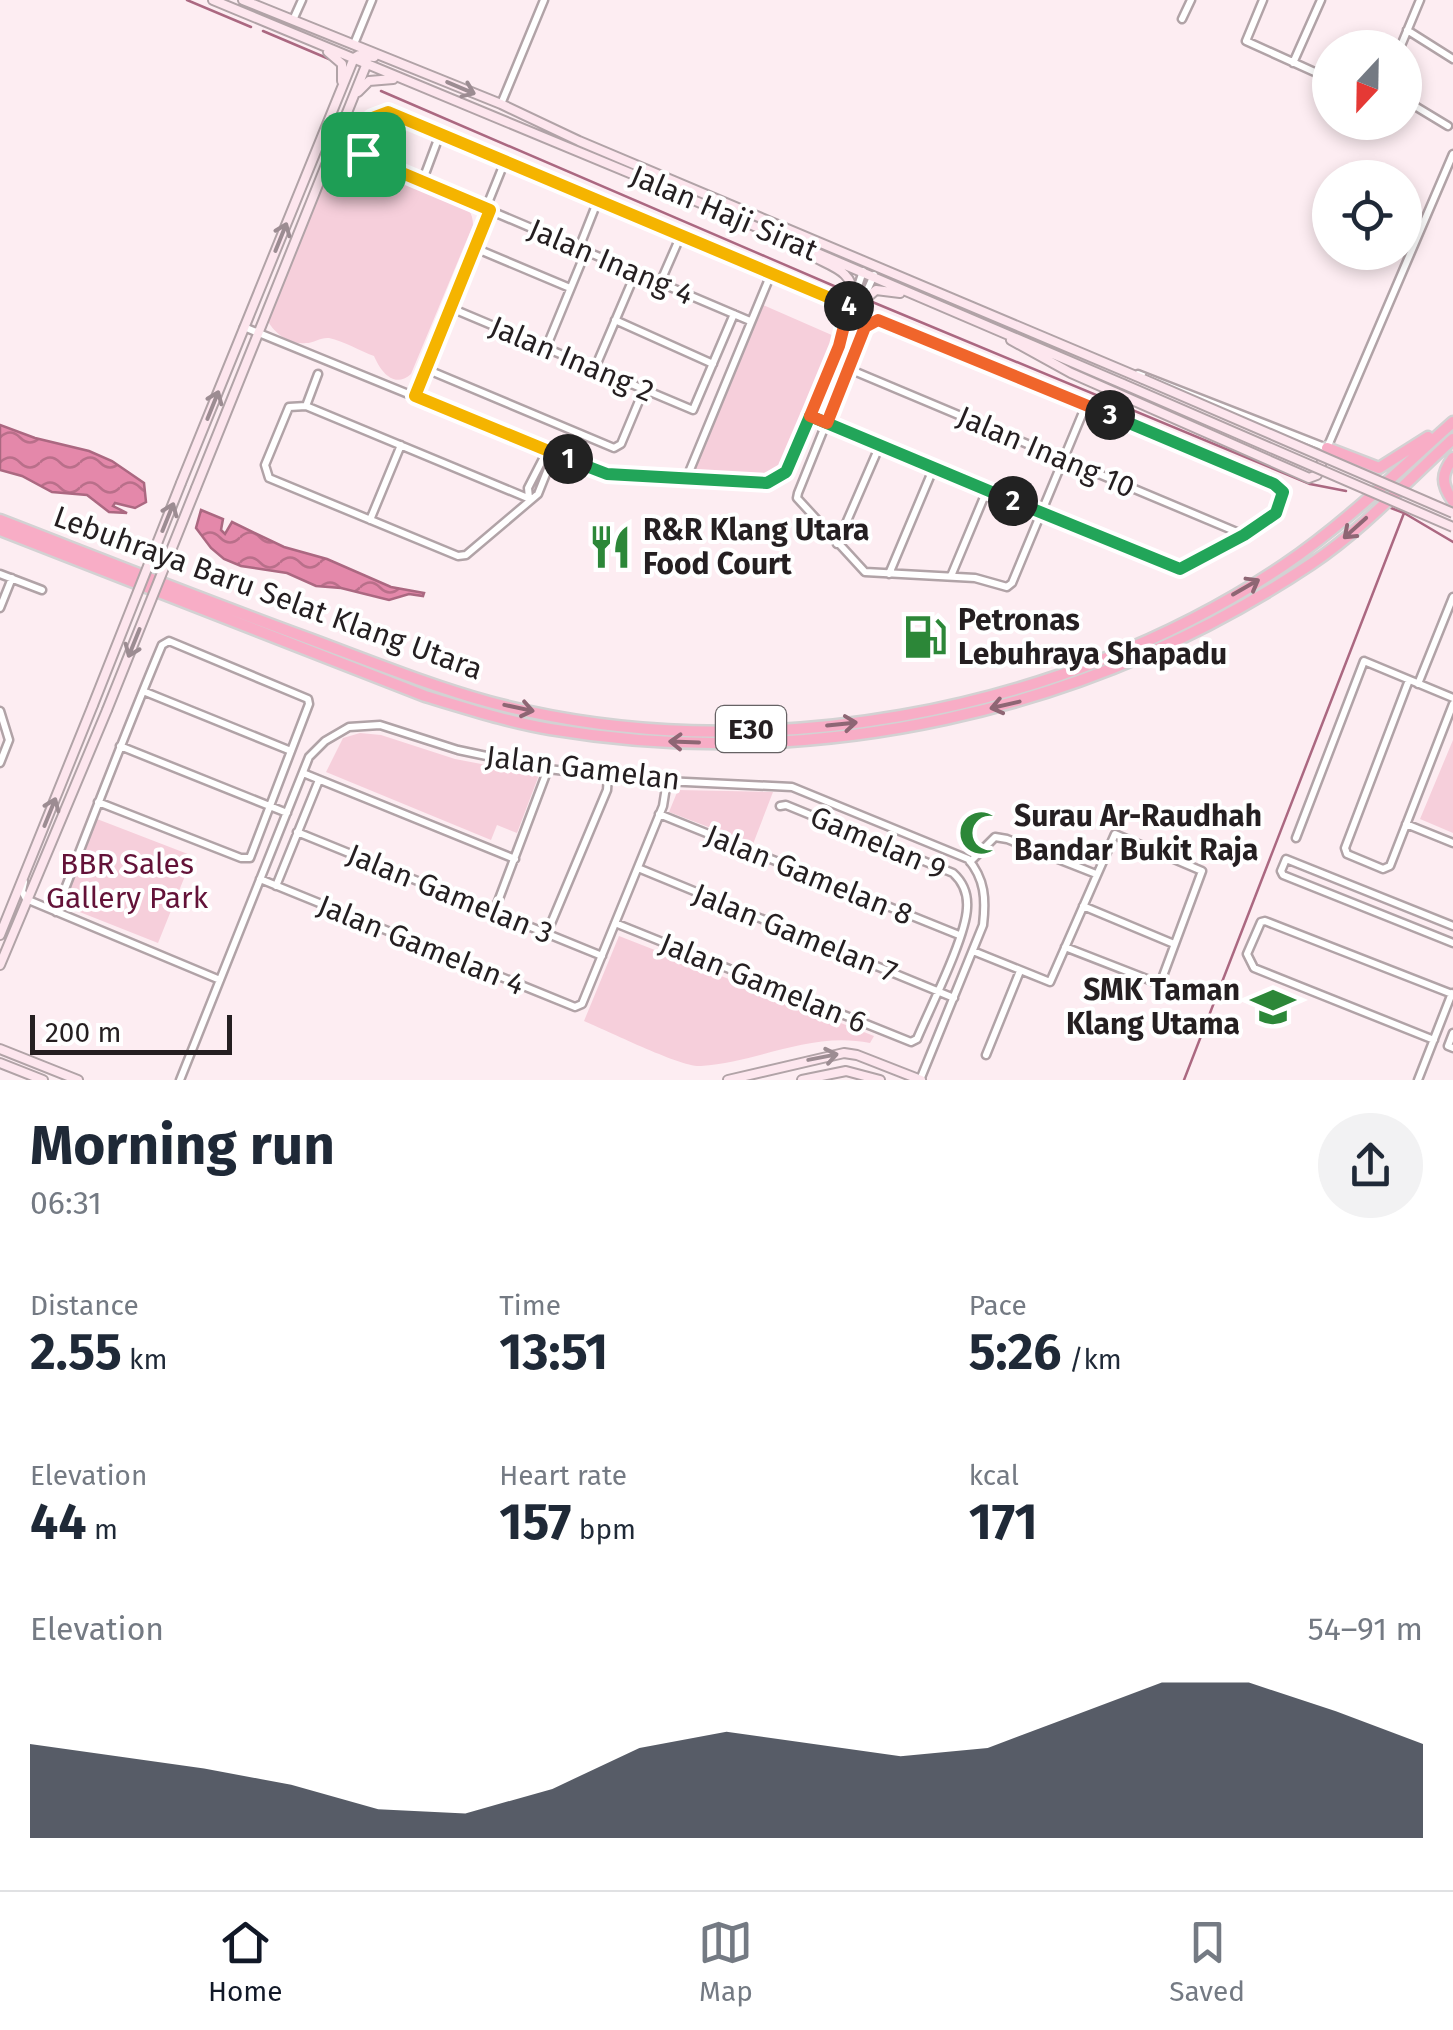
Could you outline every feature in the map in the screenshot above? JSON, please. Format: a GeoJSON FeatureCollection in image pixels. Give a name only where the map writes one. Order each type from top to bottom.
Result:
{"type":"FeatureCollection","features":[{"type":"Feature","properties":{"kind":"highway"},"geometry":{"type":"LineString","coordinates":[[1327,448],[1379,468],[1453,422]]}},
{"type":"Feature","properties":{"kind":"highway","name":"Lebuhraya Baru Selat Klang Utara"},"geometry":{"type":"LineString","coordinates":[[0,520],[213,604],[491,702],[630,726],[802,728],[883,720],[1021,688],[1094,665],[1192,618],[1280,568],[1334,530],[1453,422]]}},
{"type":"Feature","properties":{"kind":"highway","name":"Lebuhraya Baru Selat Klang Utara"},"geometry":{"type":"LineString","coordinates":[[0,530],[425,696],[486,714],[629,740],[712,744],[805,742],[892,731],[1028,700],[1105,672],[1198,628],[1314,562],[1453,439]]}},
{"type":"Feature","properties":{"kind":"highway"},"geometry":{"type":"LineString","coordinates":[[1453,458],[1442,479],[1453,501]]}},
{"type":"Feature","properties":{"kind":"main road","name":"Jalan Haji Sirat"},"geometry":{"type":"LineString","coordinates":[[212,0],[361,59],[968,316],[1453,528]]}},
{"type":"Feature","properties":{"kind":"main road"},"geometry":{"type":"LineString","coordinates":[[223,0],[243,13]]}},
{"type":"Feature","properties":{"kind":"main road","name":"Jalan Haji Sirat"},"geometry":{"type":"LineString","coordinates":[[249,1],[501,104],[594,148],[867,260],[1453,514]]}},
{"type":"Feature","properties":{"kind":"main road"},"geometry":{"type":"LineString","coordinates":[[249,1],[361,59],[402,63]]}},
{"type":"Feature","properties":{"kind":"main road"},"geometry":{"type":"LineString","coordinates":[[290,33],[338,58],[343,74],[339,95]]}},
{"type":"Feature","properties":{"kind":"main road"},"geometry":{"type":"LineString","coordinates":[[0,935],[339,95],[361,59]]}},
{"type":"Feature","properties":{"kind":"main road"},"geometry":{"type":"LineString","coordinates":[[350,106],[361,59]]}},
{"type":"Feature","properties":{"kind":"main road"},"geometry":{"type":"LineString","coordinates":[[0,964],[360,89],[369,81],[388,78],[524,128]]}},
{"type":"Feature","properties":{"kind":"main road"},"geometry":{"type":"LineString","coordinates":[[769,232],[845,273],[855,287],[855,302]]}},
{"type":"Feature","properties":{"kind":"main road"},"geometry":{"type":"LineString","coordinates":[[855,302],[868,292],[890,290],[919,297]]}},
{"type":"Feature","properties":{"kind":"main road"},"geometry":{"type":"LineString","coordinates":[[968,316],[1072,372],[1309,478],[1317,475],[1327,448]]}},
{"type":"Feature","properties":{"kind":"main road"},"geometry":{"type":"LineString","coordinates":[[0,1046],[78,1080]]}},
{"type":"Feature","properties":{"kind":"main road"},"geometry":{"type":"LineString","coordinates":[[728,1080],[844,1054],[857,1054],[920,1080]]}},
{"type":"Feature","properties":{"kind":"main road"},"geometry":{"type":"LineString","coordinates":[[3,1065],[43,1080]]}},
{"type":"Feature","properties":{"kind":"main road"},"geometry":{"type":"LineString","coordinates":[[802,1080],[846,1071],[880,1080]]}},
{"type":"Feature","properties":{"kind":"street"},"geometry":{"type":"LineString","coordinates":[[293,20],[302,0]]}},
{"type":"Feature","properties":{"kind":"street"},"geometry":{"type":"LineString","coordinates":[[354,44],[372,0]]}},
{"type":"Feature","properties":{"kind":"street"},"geometry":{"type":"LineString","coordinates":[[501,104],[544,0]]}},
{"type":"Feature","properties":{"kind":"street"},"geometry":{"type":"LineString","coordinates":[[1182,19],[1191,0]]}},
{"type":"Feature","properties":{"kind":"street"},"geometry":{"type":"LineString","coordinates":[[1263,0],[1246,41],[1312,70]]}},
{"type":"Feature","properties":{"kind":"street"},"geometry":{"type":"LineString","coordinates":[[1293,62],[1320,0]]}},
{"type":"Feature","properties":{"kind":"street"},"geometry":{"type":"LineString","coordinates":[[1407,30],[1420,0]]}},
{"type":"Feature","properties":{"kind":"street"},"geometry":{"type":"LineString","coordinates":[[1422,39],[1453,59]]}},
{"type":"Feature","properties":{"kind":"street"},"geometry":{"type":"LineString","coordinates":[[1422,110],[1448,126]]}},
{"type":"Feature","properties":{"kind":"street","name":"Jalan Inang 4"},"geometry":{"type":"LineString","coordinates":[[440,134],[388,112],[380,113],[372,118],[361,147],[363,154],[422,182],[750,321]]}},
{"type":"Feature","properties":{"kind":"street"},"geometry":{"type":"LineString","coordinates":[[244,327],[607,474],[767,483],[786,472],[855,302],[771,274],[440,134],[422,182]]}},
{"type":"Feature","properties":{"kind":"street"},"geometry":{"type":"LineString","coordinates":[[1108,365],[1164,382],[1327,448],[1453,154]]}},
{"type":"Feature","properties":{"kind":"street"},"geometry":{"type":"LineString","coordinates":[[415,396],[475,248],[505,161]]}},
{"type":"Feature","properties":{"kind":"street"},"geometry":{"type":"LineString","coordinates":[[546,348],[571,289],[598,200]]}},
{"type":"Feature","properties":{"kind":"street"},"geometry":{"type":"LineString","coordinates":[[660,282],[682,235]]}},
{"type":"Feature","properties":{"kind":"street"},"geometry":{"type":"LineString","coordinates":[[475,248],[571,289]]}},
{"type":"Feature","properties":{"kind":"street"},"geometry":{"type":"LineString","coordinates":[[855,287],[867,260]]}},
{"type":"Feature","properties":{"kind":"street"},"geometry":{"type":"LineString","coordinates":[[868,292],[878,265]]}},
{"type":"Feature","properties":{"kind":"street"},"geometry":{"type":"LineString","coordinates":[[594,368],[636,272]]}},
{"type":"Feature","properties":{"kind":"street"},"geometry":{"type":"LineString","coordinates":[[687,477],[771,274]]}},
{"type":"Feature","properties":{"kind":"street","name":"Jalan Inang 2"},"geometry":{"type":"LineString","coordinates":[[451,308],[693,410],[713,364]]}},
{"type":"Feature","properties":{"kind":"street"},"geometry":{"type":"LineString","coordinates":[[615,320],[713,364],[734,314]]}},
{"type":"Feature","properties":{"kind":"street"},"geometry":{"type":"LineString","coordinates":[[810,416],[827,423],[880,445],[934,467],[986,490],[1042,512],[1174,567],[1188,567],[1244,535],[1279,509],[1283,492],[1280,487],[1086,404],[881,320],[865,327],[849,368],[827,423],[797,498],[865,572],[951,576],[1008,587],[1042,512],[1086,404]]}},
{"type":"Feature","properties":{"kind":"street","name":"Jalan Inang 10"},"geometry":{"type":"LineString","coordinates":[[849,368],[1244,535]]}},
{"type":"Feature","properties":{"kind":"street"},"geometry":{"type":"LineString","coordinates":[[426,369],[614,448],[621,444],[644,389]]}},
{"type":"Feature","properties":{"kind":"street"},"geometry":{"type":"LineString","coordinates":[[306,406],[318,374]]}},
{"type":"Feature","properties":{"kind":"street"},"geometry":{"type":"LineString","coordinates":[[530,500],[306,406],[289,407],[265,465],[269,478],[458,556],[466,555],[538,494],[550,452]]}},
{"type":"Feature","properties":{"kind":"street"},"geometry":{"type":"LineString","coordinates":[[370,520],[401,445]]}},
{"type":"Feature","properties":{"kind":"street"},"geometry":{"type":"LineString","coordinates":[[837,544],[880,445]]}},
{"type":"Feature","properties":{"kind":"street"},"geometry":{"type":"LineString","coordinates":[[889,574],[934,467]]}},
{"type":"Feature","properties":{"kind":"street"},"geometry":{"type":"LineString","coordinates":[[951,576],[986,490]]}},
{"type":"Feature","properties":{"kind":"street"},"geometry":{"type":"LineString","coordinates":[[0,574],[42,590]]}},
{"type":"Feature","properties":{"kind":"street"},"geometry":{"type":"LineString","coordinates":[[0,608],[12,578]]}},
{"type":"Feature","properties":{"kind":"street"},"geometry":{"type":"LineString","coordinates":[[1418,684],[1453,597]]}},
{"type":"Feature","properties":{"kind":"street"},"geometry":{"type":"LineString","coordinates":[[56,912],[98,802],[120,746],[162,645],[169,642],[308,699],[250,858],[98,802]]}},
{"type":"Feature","properties":{"kind":"street"},"geometry":{"type":"LineString","coordinates":[[1296,838],[1364,661],[1410,680],[1453,701],[1388,869],[1347,854],[1345,848],[1410,680]]}},
{"type":"Feature","properties":{"kind":"street"},"geometry":{"type":"LineString","coordinates":[[143,691],[291,751]]}},
{"type":"Feature","properties":{"kind":"street"},"geometry":{"type":"LineString","coordinates":[[0,711],[9,740],[0,764]]}},
{"type":"Feature","properties":{"kind":"street","name":"Jalan Gamelan"},"geometry":{"type":"LineString","coordinates":[[180,1080],[309,757],[349,726],[380,725],[458,750],[548,769],[667,781],[792,787],[970,862]]}},
{"type":"Feature","properties":{"kind":"street"},"geometry":{"type":"LineString","coordinates":[[120,746],[286,813]]}},
{"type":"Feature","properties":{"kind":"street"},"geometry":{"type":"LineString","coordinates":[[494,912],[548,769]]}},
{"type":"Feature","properties":{"kind":"street"},"geometry":{"type":"LineString","coordinates":[[302,773],[515,859]]}},
{"type":"Feature","properties":{"kind":"street"},"geometry":{"type":"LineString","coordinates":[[548,934],[606,790],[608,776]]}},
{"type":"Feature","properties":{"kind":"street"},"geometry":{"type":"LineString","coordinates":[[276,886],[320,780]]}},
{"type":"Feature","properties":{"kind":"street"},"geometry":{"type":"LineString","coordinates":[[602,956],[663,806],[667,781]]}},
{"type":"Feature","properties":{"kind":"street","name":"Gamelan 9"},"geometry":{"type":"LineString","coordinates":[[780,806],[953,873],[967,894],[960,935]]}},
{"type":"Feature","properties":{"kind":"street","name":"Jalan Gamelan 8"},"geometry":{"type":"LineString","coordinates":[[659,814],[960,935]]}},
{"type":"Feature","properties":{"kind":"street"},"geometry":{"type":"LineString","coordinates":[[1406,824],[1453,843]]}},
{"type":"Feature","properties":{"kind":"street","name":"Jalan Gamelan 3"},"geometry":{"type":"LineString","coordinates":[[297,832],[602,956]]}},
{"type":"Feature","properties":{"kind":"street"},"geometry":{"type":"LineString","coordinates":[[972,951],[1050,982],[1096,874],[1115,834],[1201,869],[1162,982],[1158,984],[1065,947]]}},
{"type":"Feature","properties":{"kind":"street"},"geometry":{"type":"LineString","coordinates":[[920,1080],[983,924],[986,904],[982,882],[970,862],[995,837],[1008,838],[1096,874]]}},
{"type":"Feature","properties":{"kind":"street"},"geometry":{"type":"LineString","coordinates":[[1453,926],[1286,859],[1281,871],[1453,943]]}},
{"type":"Feature","properties":{"kind":"street","name":"Jalan Gamelan 7"},"geometry":{"type":"LineString","coordinates":[[638,868],[954,998]]}},
{"type":"Feature","properties":{"kind":"street"},"geometry":{"type":"LineString","coordinates":[[26,873],[22,891],[26,899],[220,980]]}},
{"type":"Feature","properties":{"kind":"street","name":"Jalan Gamelan 4"},"geometry":{"type":"LineString","coordinates":[[260,880],[575,1007],[582,1004],[602,956]]}},
{"type":"Feature","properties":{"kind":"street"},"geometry":{"type":"LineString","coordinates":[[1082,906],[1174,944]]}},
{"type":"Feature","properties":{"kind":"street"},"geometry":{"type":"LineString","coordinates":[[1418,1080],[1434,1040],[1452,993],[1260,922],[1247,954],[1254,968],[1434,1040]]}},
{"type":"Feature","properties":{"kind":"street","name":"Jalan Gamelan 6"},"geometry":{"type":"LineString","coordinates":[[615,923],[910,1042],[917,1039],[937,991]]}},
{"type":"Feature","properties":{"kind":"street"},"geometry":{"type":"LineString","coordinates":[[937,991],[960,935]]}},
{"type":"Feature","properties":{"kind":"street"},"geometry":{"type":"LineString","coordinates":[[986,1055],[1020,971]]}},
{"type":"Feature","properties":{"kind":"street"},"geometry":{"type":"LineString","coordinates":[[1453,1033],[1448,1046],[1453,1048]]}},
{"type":"Feature","properties":{"kind":"green space"},"geometry":{"type":"Polygon","coordinates":[[[339,157],[352,158],[457,202],[472,217],[473,225],[411,374],[399,380],[389,377],[374,356],[335,339],[309,343],[288,340],[267,319],[329,164],[339,157]]]}},
{"type":"Feature","properties":{"kind":"green space"},"geometry":{"type":"Polygon","coordinates":[[[761,304],[834,336],[781,471],[766,478],[702,475],[696,467],[761,304]]]}},
{"type":"Feature","properties":{"kind":"green space"},"geometry":{"type":"Polygon","coordinates":[[[360,733],[381,735],[455,759],[539,775],[517,833],[497,825],[491,840],[326,772],[343,738],[360,733]]]}},
{"type":"Feature","properties":{"kind":"green space"},"geometry":{"type":"Polygon","coordinates":[[[1453,740],[1453,833],[1420,819],[1453,740]]]}},
{"type":"Feature","properties":{"kind":"green space"},"geometry":{"type":"Polygon","coordinates":[[[678,790],[773,792],[753,844],[669,812],[678,790]]]}},
{"type":"Feature","properties":{"kind":"green space","name":"BBR Sales Gallery Park"},"geometry":{"type":"Polygon","coordinates":[[[97,819],[193,856],[158,943],[62,905],[97,819]]]}},
{"type":"Feature","properties":{"kind":"green space"},"geometry":{"type":"Polygon","coordinates":[[[619,936],[874,1036],[870,1043],[827,1041],[701,1066],[661,1055],[584,1021],[619,936]]]}},
{"type":"Feature","properties":{"kind":"water"},"geometry":{"type":"Polygon","coordinates":[[[0,425],[112,461],[144,483],[146,502],[135,508],[115,503],[113,506],[127,513],[109,512],[87,495],[52,492],[22,476],[0,470],[0,425]]]}},
{"type":"Feature","properties":{"kind":"water"},"geometry":{"type":"Polygon","coordinates":[[[201,510],[223,519],[221,530],[225,534],[232,522],[284,547],[327,559],[391,587],[424,593],[423,596],[409,594],[389,600],[316,586],[287,573],[241,566],[224,559],[196,528],[201,510]]]}},
{"type":"Feature","properties":{"kind":"waterway"},"geometry":{"type":"LineString","coordinates":[[187,0],[251,27]]}},
{"type":"Feature","properties":{"kind":"waterway"},"geometry":{"type":"LineString","coordinates":[[263,31],[329,59]]}},
{"type":"Feature","properties":{"kind":"waterway"},"geometry":{"type":"LineString","coordinates":[[381,91],[848,292]]}},
{"type":"Feature","properties":{"kind":"waterway"},"geometry":{"type":"LineString","coordinates":[[870,301],[1310,484],[1346,491]]}},
{"type":"Feature","properties":{"kind":"waterway"},"geometry":{"type":"LineString","coordinates":[[1391,508],[1404,513]]}},
{"type":"Feature","properties":{"kind":"waterway"},"geometry":{"type":"LineString","coordinates":[[1184,1080],[1404,513],[1453,542]]}},
{"type":"Feature","properties":{"kind":"place","name":"R&R Klang Utara Food Court"},"geometry":{"type":"Point","coordinates":[610,547]}},
{"type":"Feature","properties":{"kind":"place","name":"Petronas Lebuhraya Shapadu"},"geometry":{"type":"Point","coordinates":[925,637]}},
{"type":"Feature","properties":{"kind":"place","name":"Surau Ar-Raudhah Bandar Bukit Raja"},"geometry":{"type":"Point","coordinates":[981,833]}},
{"type":"Feature","properties":{"kind":"place","name":"SMK Taman Klang Utama"},"geometry":{"type":"Point","coordinates":[1273,1007]}},
{"type":"Feature","properties":{"kind":"route"},"geometry":{"type":"LineString","coordinates":[[363,154],[361,147],[372,118],[388,112],[850,306],[839,346],[810,416],[827,423],[865,327],[881,320],[1274,484],[1283,492],[1279,509],[1244,535],[1180,569],[810,416],[786,472],[767,483],[607,474],[554,454],[415,396],[490,210],[363,154]]}}]}
